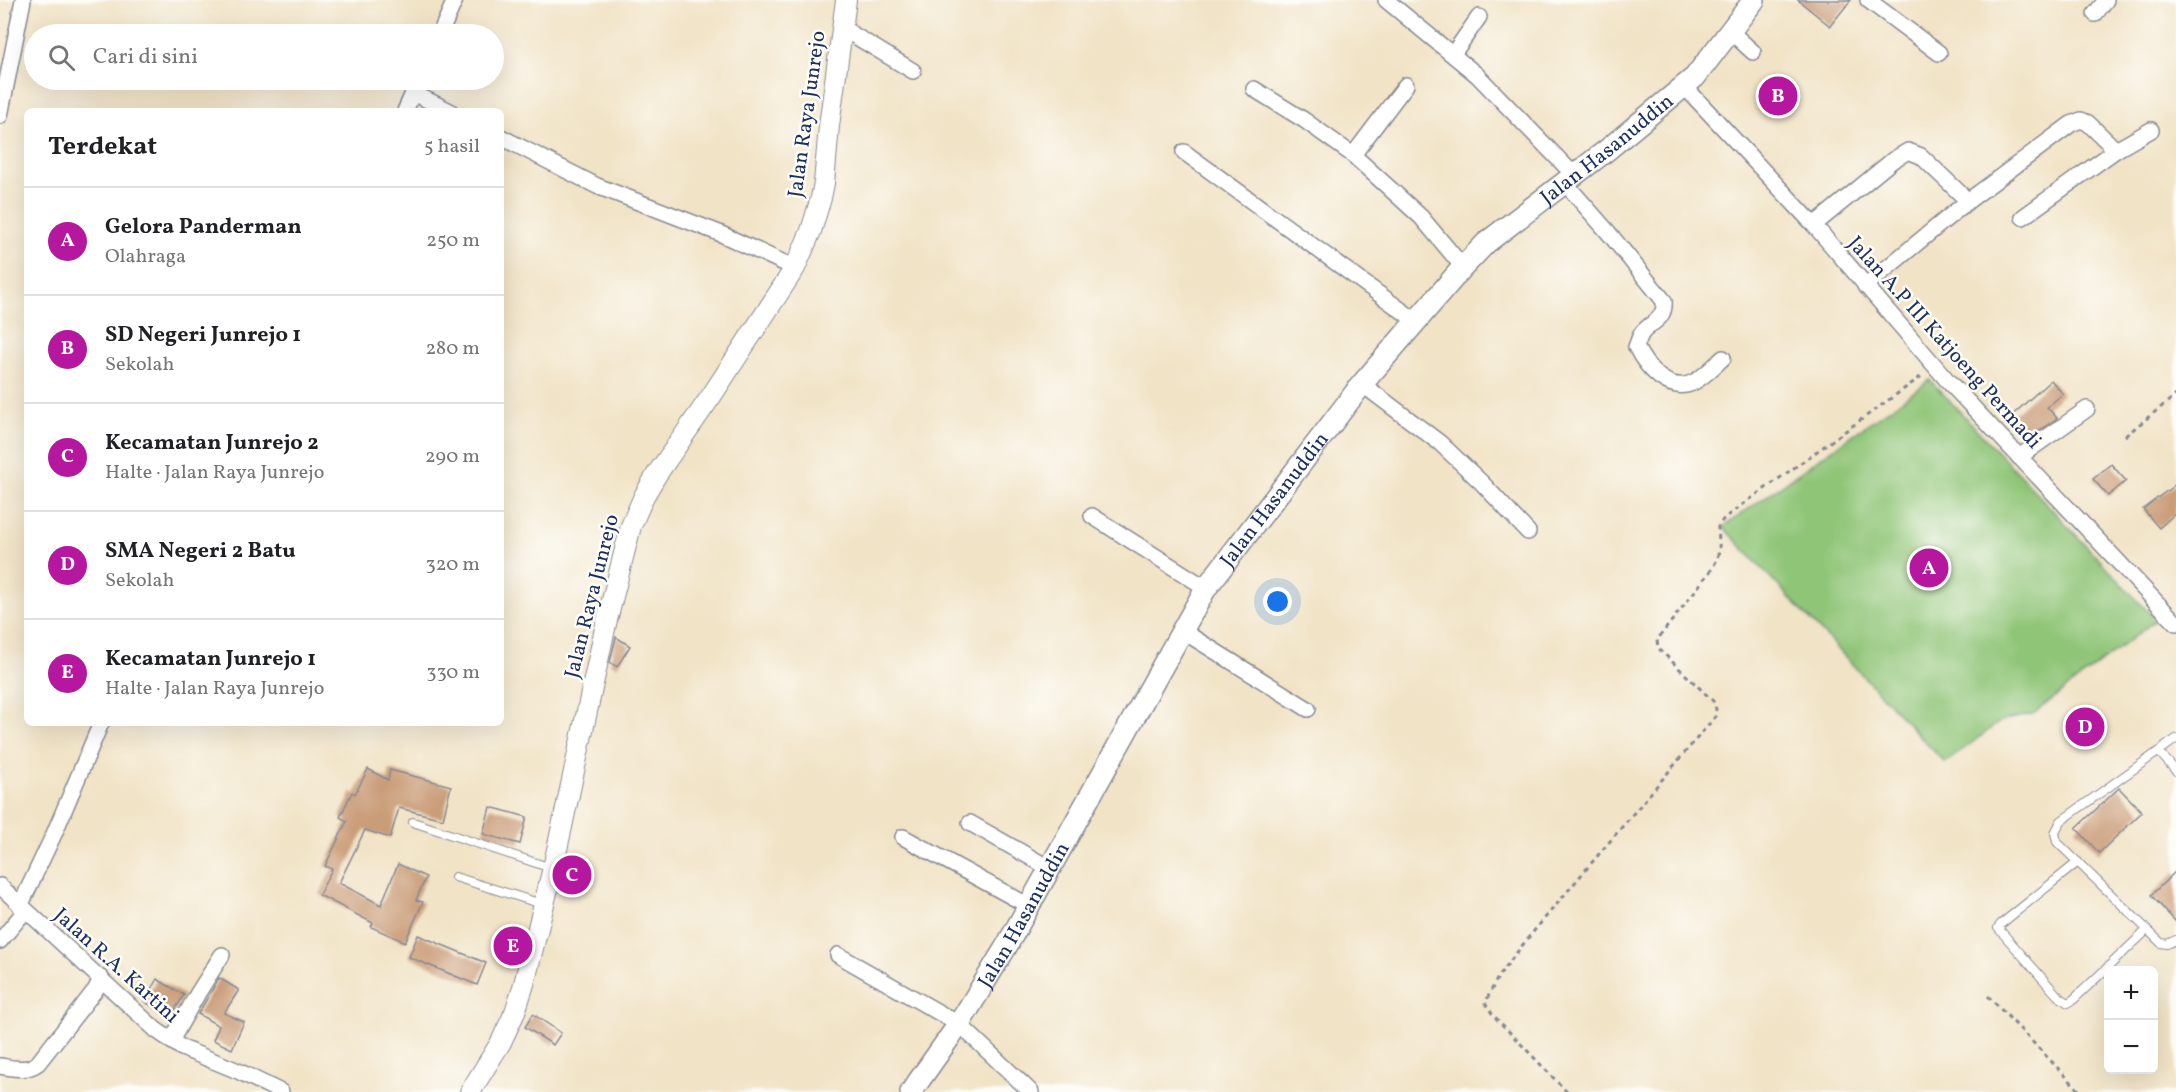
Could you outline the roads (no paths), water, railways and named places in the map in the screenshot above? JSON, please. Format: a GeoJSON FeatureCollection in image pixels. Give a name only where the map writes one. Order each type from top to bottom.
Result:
{"type":"FeatureCollection","features":[{"type":"Feature","properties":{"kind":"main road","name":"Jalan Hasanuddin"},"geometry":{"type":"LineString","coordinates":[[911,1092],[959,1024],[1029,906],[1206,588],[1362,384],[1486,243],[1685,87],[1754,0]]}},
{"type":"Feature","properties":{"kind":"street"},"geometry":{"type":"LineString","coordinates":[[0,116],[23,0]]}},
{"type":"Feature","properties":{"kind":"street"},"geometry":{"type":"LineString","coordinates":[[444,24],[455,0]]}},
{"type":"Feature","properties":{"kind":"street","name":"Jalan Raya Junrejo"},"geometry":{"type":"LineString","coordinates":[[470,1092],[501,1042],[515,1012],[524,984],[542,904],[553,868],[606,624],[631,526],[657,474],[795,268],[806,244],[821,198],[846,0]]}},
{"type":"Feature","properties":{"kind":"street"},"geometry":{"type":"LineString","coordinates":[[1386,0],[1485,83],[1570,179],[1608,232],[1664,301],[1665,309],[1662,315],[1640,334],[1636,347],[1642,358],[1666,381],[1680,386],[1694,382],[1723,358]]}},
{"type":"Feature","properties":{"kind":"street"},"geometry":{"type":"LineString","coordinates":[[1868,0],[1939,53]]}},
{"type":"Feature","properties":{"kind":"street"},"geometry":{"type":"LineString","coordinates":[[2094,14],[2106,0]]}},
{"type":"Feature","properties":{"kind":"street"},"geometry":{"type":"LineString","coordinates":[[1452,54],[1479,17]]}},
{"type":"Feature","properties":{"kind":"street"},"geometry":{"type":"LineString","coordinates":[[842,28],[914,71]]}},
{"type":"Feature","properties":{"kind":"street"},"geometry":{"type":"LineString","coordinates":[[1730,31],[1753,52]]}},
{"type":"Feature","properties":{"kind":"street"},"geometry":{"type":"LineString","coordinates":[[1353,155],[1407,85]]}},
{"type":"Feature","properties":{"kind":"street","name":"Jalan A.P III Katjoeng Permadi"},"geometry":{"type":"LineString","coordinates":[[1685,87],[1814,225],[1934,367],[2176,623]]}},
{"type":"Feature","properties":{"kind":"street"},"geometry":{"type":"LineString","coordinates":[[1254,89],[1304,120],[1353,155],[1421,217],[1463,267]]}},
{"type":"Feature","properties":{"kind":"street"},"geometry":{"type":"LineString","coordinates":[[406,108],[414,90]]}},
{"type":"Feature","properties":{"kind":"street"},"geometry":{"type":"LineString","coordinates":[[421,90],[446,108]]}},
{"type":"Feature","properties":{"kind":"street"},"geometry":{"type":"LineString","coordinates":[[1866,286],[1968,201],[2071,124],[2081,120],[2088,123],[2116,150]]}},
{"type":"Feature","properties":{"kind":"street"},"geometry":{"type":"LineString","coordinates":[[2023,217],[2116,150],[2151,130]]}},
{"type":"Feature","properties":{"kind":"street"},"geometry":{"type":"LineString","coordinates":[[504,138],[597,186],[709,229],[795,268]]}},
{"type":"Feature","properties":{"kind":"street"},"geometry":{"type":"LineString","coordinates":[[1814,225],[1893,160],[1908,151],[1921,156],[1968,201]]}},
{"type":"Feature","properties":{"kind":"street"},"geometry":{"type":"LineString","coordinates":[[1184,152],[1416,321]]}},
{"type":"Feature","properties":{"kind":"street"},"geometry":{"type":"LineString","coordinates":[[1362,384],[1440,443],[1528,532]]}},
{"type":"Feature","properties":{"kind":"street"},"geometry":{"type":"LineString","coordinates":[[2019,457],[2087,409]]}},
{"type":"Feature","properties":{"kind":"street"},"geometry":{"type":"LineString","coordinates":[[1092,516],[1206,588]]}},
{"type":"Feature","properties":{"kind":"street"},"geometry":{"type":"LineString","coordinates":[[1181,630],[1308,709]]}},
{"type":"Feature","properties":{"kind":"street"},"geometry":{"type":"LineString","coordinates":[[0,941],[23,908],[100,726]]}},
{"type":"Feature","properties":{"kind":"street"},"geometry":{"type":"LineString","coordinates":[[970,823],[1049,868]]}},
{"type":"Feature","properties":{"kind":"street"},"geometry":{"type":"LineString","coordinates":[[903,837],[1029,906]]}},
{"type":"Feature","properties":{"kind":"street","name":"Jalan R.A. Kartini"},"geometry":{"type":"LineString","coordinates":[[0,886],[156,1030],[171,1041],[196,1055],[238,1071],[262,1088],[281,1092]]}},
{"type":"Feature","properties":{"kind":"street"},"geometry":{"type":"LineString","coordinates":[[171,1041],[222,955]]}},
{"type":"Feature","properties":{"kind":"street"},"geometry":{"type":"LineString","coordinates":[[838,956],[959,1024],[1031,1092]]}},
{"type":"Feature","properties":{"kind":"street"},"geometry":{"type":"LineString","coordinates":[[0,1066],[30,1069],[38,1063],[96,989],[101,978]]}},
{"type":"Feature","properties":{"kind":"lane"},"geometry":{"type":"LineString","coordinates":[[2176,739],[2061,821],[2055,832],[2057,842],[2161,943],[2168,944],[2176,940]]}},
{"type":"Feature","properties":{"kind":"lane"},"geometry":{"type":"LineString","coordinates":[[2159,752],[2176,771]]}},
{"type":"Feature","properties":{"kind":"lane"},"geometry":{"type":"LineString","coordinates":[[413,822],[553,868]]}},
{"type":"Feature","properties":{"kind":"lane"},"geometry":{"type":"LineString","coordinates":[[2078,862],[1998,928],[2057,995],[2068,1003],[2073,1000],[2147,930]]}},
{"type":"Feature","properties":{"kind":"lane"},"geometry":{"type":"LineString","coordinates":[[455,877],[542,904]]}},
{"type":"Feature","properties":{"kind":"place","name":"SD Negeri Junrejo 1"},"geometry":{"type":"Point","coordinates":[1778,96]}},
{"type":"Feature","properties":{"kind":"place","name":"Gelora Panderman"},"geometry":{"type":"Point","coordinates":[1929,568]}},
{"type":"Feature","properties":{"kind":"place","name":"SMA Negeri 2 Batu"},"geometry":{"type":"Point","coordinates":[2085,727]}},
{"type":"Feature","properties":{"kind":"place","name":"Kecamatan Junrejo 2"},"geometry":{"type":"Point","coordinates":[572,875]}},
{"type":"Feature","properties":{"kind":"place","name":"Kecamatan Junrejo 1"},"geometry":{"type":"Point","coordinates":[513,946]}}]}
